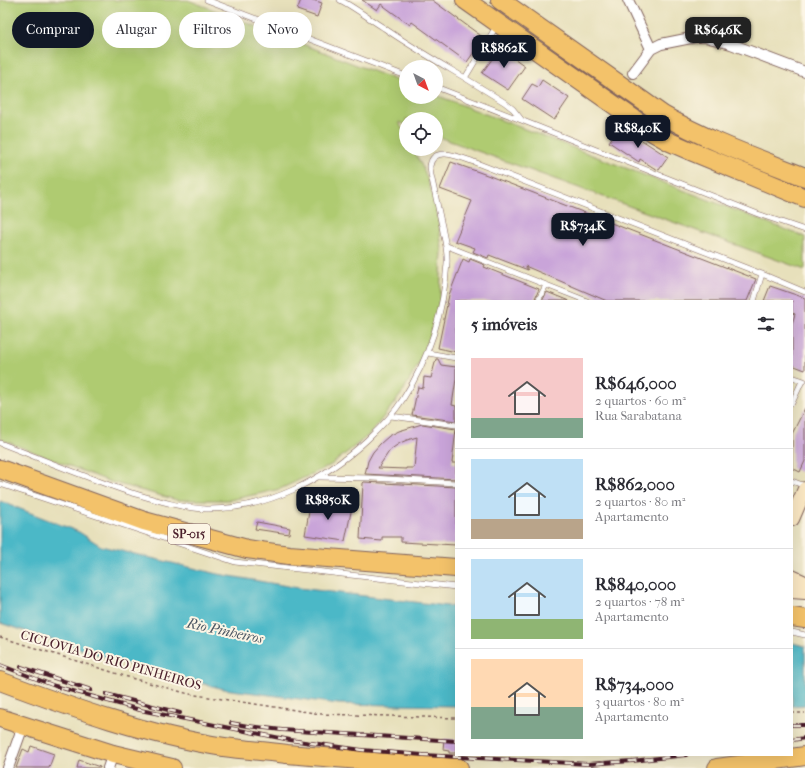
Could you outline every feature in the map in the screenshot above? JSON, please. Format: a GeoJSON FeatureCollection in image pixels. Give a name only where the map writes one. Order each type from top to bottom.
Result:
{"type":"FeatureCollection","features":[{"type":"Feature","properties":{"kind":"highway"},"geometry":{"type":"LineString","coordinates":[[466,0],[480,6],[488,4],[492,0]]}},
{"type":"Feature","properties":{"kind":"highway"},"geometry":{"type":"LineString","coordinates":[[466,0],[654,133],[693,152],[805,198]]}},
{"type":"Feature","properties":{"kind":"highway"},"geometry":{"type":"LineString","coordinates":[[500,0],[678,124],[805,177]]}},
{"type":"Feature","properties":{"kind":"highway"},"geometry":{"type":"LineString","coordinates":[[498,23],[503,16],[508,13],[522,16]]}},
{"type":"Feature","properties":{"kind":"highway","name":"SP-015"},"geometry":{"type":"LineString","coordinates":[[0,469],[144,521],[247,550],[289,555],[455,568]]}},
{"type":"Feature","properties":{"kind":"highway"},"geometry":{"type":"LineString","coordinates":[[793,616],[805,619]]}},
{"type":"Feature","properties":{"kind":"highway"},"geometry":{"type":"LineString","coordinates":[[0,681],[60,703],[136,727],[224,747],[459,768]]}},
{"type":"Feature","properties":{"kind":"highway"},"geometry":{"type":"LineString","coordinates":[[0,718],[111,761],[172,768]]}},
{"type":"Feature","properties":{"kind":"highway"},"geometry":{"type":"LineString","coordinates":[[717,768],[805,756]]}},
{"type":"Feature","properties":{"kind":"main road"},"geometry":{"type":"LineString","coordinates":[[793,517],[805,489]]}},
{"type":"Feature","properties":{"kind":"main road"},"geometry":{"type":"LineString","coordinates":[[793,577],[805,583]]}},
{"type":"Feature","properties":{"kind":"main road"},"geometry":{"type":"LineString","coordinates":[[793,591],[805,592]]}},
{"type":"Feature","properties":{"kind":"street"},"geometry":{"type":"LineString","coordinates":[[628,0],[651,49]]}},
{"type":"Feature","properties":{"kind":"street"},"geometry":{"type":"LineString","coordinates":[[633,73],[651,49],[661,44],[696,37],[705,37],[731,44],[805,72]]}},
{"type":"Feature","properties":{"kind":"street"},"geometry":{"type":"LineString","coordinates":[[8,768],[23,726]]}},
{"type":"Feature","properties":{"kind":"lane"},"geometry":{"type":"LineString","coordinates":[[207,0],[399,73]]}},
{"type":"Feature","properties":{"kind":"lane"},"geometry":{"type":"LineString","coordinates":[[340,0],[352,6],[421,52],[504,102],[521,120]]}},
{"type":"Feature","properties":{"kind":"lane"},"geometry":{"type":"LineString","coordinates":[[465,78],[498,23]]}},
{"type":"Feature","properties":{"kind":"lane"},"geometry":{"type":"LineString","coordinates":[[443,90],[758,214],[805,230]]}},
{"type":"Feature","properties":{"kind":"lane"},"geometry":{"type":"LineString","coordinates":[[0,443],[106,485],[180,506],[204,509],[239,507],[261,501],[289,492],[318,477],[347,458],[392,416],[404,399],[420,371],[428,353],[434,336],[444,290],[447,262],[446,246],[430,170],[430,165],[434,158],[443,153],[474,162],[805,292]]}},
{"type":"Feature","properties":{"kind":"lane"},"geometry":{"type":"LineString","coordinates":[[446,246],[584,300]]}},
{"type":"Feature","properties":{"kind":"lane"},"geometry":{"type":"LineString","coordinates":[[754,300],[762,274]]}},
{"type":"Feature","properties":{"kind":"lane"},"geometry":{"type":"LineString","coordinates":[[538,300],[546,285]]}},
{"type":"Feature","properties":{"kind":"lane"},"geometry":{"type":"LineString","coordinates":[[428,353],[455,358]]}},
{"type":"Feature","properties":{"kind":"lane"},"geometry":{"type":"LineString","coordinates":[[793,377],[803,381],[793,401]]}},
{"type":"Feature","properties":{"kind":"lane"},"geometry":{"type":"LineString","coordinates":[[392,416],[455,424]]}},
{"type":"Feature","properties":{"kind":"lane"},"geometry":{"type":"LineString","coordinates":[[318,477],[372,478],[455,483]]}},
{"type":"Feature","properties":{"kind":"lane"},"geometry":{"type":"LineString","coordinates":[[793,481],[805,486]]}},
{"type":"Feature","properties":{"kind":"lane"},"geometry":{"type":"LineString","coordinates":[[0,484],[235,562],[455,587]]}},
{"type":"Feature","properties":{"kind":"lane"},"geometry":{"type":"LineString","coordinates":[[793,632],[805,635]]}},
{"type":"Feature","properties":{"kind":"path","name":"CICLOVIA DO RIO PINHEIROS"},"geometry":{"type":"LineString","coordinates":[[0,637],[124,676],[189,694],[321,714],[455,718]]}},
{"type":"Feature","properties":{"kind":"path"},"geometry":{"type":"LineString","coordinates":[[793,713],[805,713]]}},
{"type":"Feature","properties":{"kind":"green space"},"geometry":{"type":"Polygon","coordinates":[[[0,0],[188,0],[219,12],[179,12],[179,48],[245,48],[245,22],[253,25],[253,48],[312,48],[399,81],[399,104],[443,104],[443,98],[805,237],[805,270],[443,139],[443,112],[399,112],[399,156],[417,156],[424,170],[437,208],[442,250],[440,299],[426,351],[402,393],[370,434],[331,465],[280,489],[230,500],[177,500],[111,482],[0,439],[0,0]]]}},
{"type":"Feature","properties":{"kind":"water","name":"Rio Pinheiros"},"geometry":{"type":"Polygon","coordinates":[[[0,501],[79,532],[101,546],[218,574],[299,588],[455,607],[455,706],[338,704],[224,689],[134,666],[0,623],[0,501]]]}},
{"type":"Feature","properties":{"kind":"water"},"geometry":{"type":"Polygon","coordinates":[[[793,643],[805,646],[805,705],[793,706],[793,643]]]}},
{"type":"Feature","properties":{"kind":"building"},"geometry":{"type":"Polygon","coordinates":[[[301,0],[313,0],[322,3],[317,17],[312,15],[312,12],[303,12],[297,10],[301,0]]]}},
{"type":"Feature","properties":{"kind":"building"},"geometry":{"type":"Polygon","coordinates":[[[362,0],[432,0],[484,38],[467,62],[412,22],[410,25],[381,4],[377,10],[362,0]]]}},
{"type":"Feature","properties":{"kind":"building"},"geometry":{"type":"Polygon","coordinates":[[[500,48],[525,66],[508,90],[482,73],[500,48]]]}},
{"type":"Feature","properties":{"kind":"building"},"geometry":{"type":"Polygon","coordinates":[[[542,80],[569,98],[554,120],[522,99],[532,84],[538,87],[542,80]]]}},
{"type":"Feature","properties":{"kind":"building"},"geometry":{"type":"Polygon","coordinates":[[[620,126],[668,157],[659,170],[640,159],[639,162],[609,142],[620,126]]]}},
{"type":"Feature","properties":{"kind":"building"},"geometry":{"type":"Polygon","coordinates":[[[451,162],[756,279],[747,300],[605,300],[525,266],[528,270],[489,255],[488,258],[473,252],[475,248],[455,241],[472,201],[440,189],[451,162]]]}},
{"type":"Feature","properties":{"kind":"building"},"geometry":{"type":"Polygon","coordinates":[[[463,259],[469,262],[470,259],[485,265],[484,267],[539,289],[534,300],[455,300],[455,352],[438,348],[449,295],[463,259]]]}},
{"type":"Feature","properties":{"kind":"building"},"geometry":{"type":"Polygon","coordinates":[[[770,286],[805,298],[805,370],[793,365],[793,321],[795,314],[793,313],[793,300],[764,300],[770,286]]]}},
{"type":"Feature","properties":{"kind":"building"},"geometry":{"type":"Polygon","coordinates":[[[547,292],[567,300],[543,300],[547,292]]]}},
{"type":"Feature","properties":{"kind":"building"},"geometry":{"type":"Polygon","coordinates":[[[436,359],[438,359],[441,365],[455,367],[455,386],[452,405],[455,406],[455,421],[412,415],[418,387],[423,388],[424,377],[431,378],[436,359]]]}},
{"type":"Feature","properties":{"kind":"building"},"geometry":{"type":"Polygon","coordinates":[[[805,408],[805,461],[800,472],[793,468],[793,432],[805,408]]]}},
{"type":"Feature","properties":{"kind":"building"},"geometry":{"type":"Polygon","coordinates":[[[422,424],[455,429],[452,463],[455,463],[455,479],[365,474],[368,461],[373,452],[389,436],[399,431],[422,424]],[[417,437],[400,443],[390,450],[378,468],[414,468],[417,437]]]}},
{"type":"Feature","properties":{"kind":"building"},"geometry":{"type":"Polygon","coordinates":[[[363,483],[455,487],[455,545],[401,542],[401,537],[382,537],[382,541],[360,539],[363,483]]]}},
{"type":"Feature","properties":{"kind":"building"},"geometry":{"type":"Polygon","coordinates":[[[311,500],[352,507],[345,541],[305,535],[311,500]]]}},
{"type":"Feature","properties":{"kind":"building"},"geometry":{"type":"Polygon","coordinates":[[[257,522],[290,528],[289,534],[255,529],[257,522]]]}},
{"type":"Feature","properties":{"kind":"building"},"geometry":{"type":"Polygon","coordinates":[[[444,739],[455,740],[455,753],[449,753],[449,751],[443,750],[444,739]]]}},
{"type":"Feature","properties":{"kind":"building"},"geometry":{"type":"Polygon","coordinates":[[[31,746],[54,754],[49,768],[16,768],[23,749],[29,752],[31,746]]]}},
{"type":"Feature","properties":{"kind":"building"},"geometry":{"type":"Polygon","coordinates":[[[79,760],[100,767],[100,768],[77,768],[79,760]]]}},
{"type":"Feature","properties":{"kind":"railway"},"geometry":{"type":"LineString","coordinates":[[0,665],[55,686],[140,710],[290,740],[362,750],[423,755],[588,764],[677,756]]}},
{"type":"Feature","properties":{"kind":"railway"},"geometry":{"type":"LineString","coordinates":[[21,667],[91,690]]}},
{"type":"Feature","properties":{"kind":"railway"},"geometry":{"type":"LineString","coordinates":[[106,694],[180,713]]}},
{"type":"Feature","properties":{"kind":"railway"},"geometry":{"type":"LineString","coordinates":[[231,723],[282,730],[455,741]]}},
{"type":"Feature","properties":{"kind":"railway"},"geometry":{"type":"LineString","coordinates":[[793,725],[805,725]]}},
{"type":"Feature","properties":{"kind":"railway"},"geometry":{"type":"LineString","coordinates":[[793,740],[805,738]]}}]}
